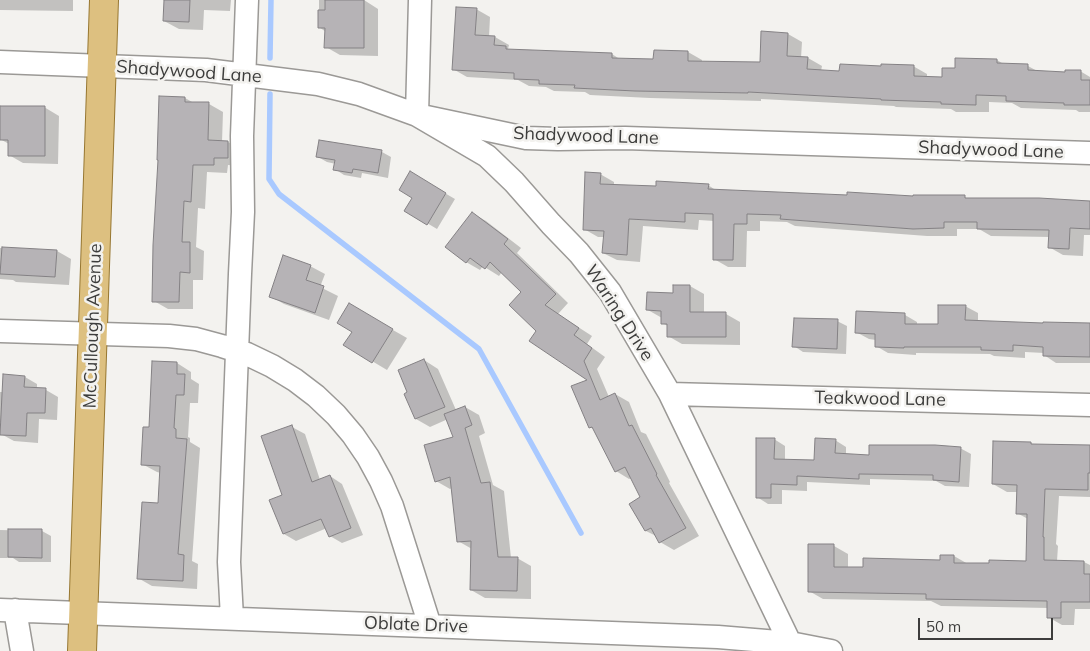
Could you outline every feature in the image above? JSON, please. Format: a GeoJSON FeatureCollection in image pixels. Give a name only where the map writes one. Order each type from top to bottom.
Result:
{"type":"FeatureCollection","features":[{"type":"Feature","properties":{"kind":"main road","name":"McCullough Avenue"},"geometry":{"type":"LineString","coordinates":[[82,651],[104,0]]}},
{"type":"Feature","properties":{"kind":"street"},"geometry":{"type":"LineString","coordinates":[[232,618],[229,562],[243,212],[242,136],[247,0]]}},
{"type":"Feature","properties":{"kind":"street"},"geometry":{"type":"LineString","coordinates":[[417,115],[420,0]]}},
{"type":"Feature","properties":{"kind":"street","name":"Shadywood Lane"},"geometry":{"type":"LineString","coordinates":[[0,62],[206,70],[318,84],[359,94],[417,115],[526,138],[635,138],[1090,154]]}},
{"type":"Feature","properties":{"kind":"street","name":"Waring Drive"},"geometry":{"type":"LineString","coordinates":[[417,115],[487,156],[514,182],[550,224],[579,253],[610,292],[670,394],[790,643]]}},
{"type":"Feature","properties":{"kind":"street"},"geometry":{"type":"LineString","coordinates":[[0,330],[169,336],[196,339],[247,354],[295,380],[336,415],[353,435],[382,481],[392,506],[430,626]]}},
{"type":"Feature","properties":{"kind":"street","name":"Teakwood Lane"},"geometry":{"type":"LineString","coordinates":[[670,394],[1090,405]]}},
{"type":"Feature","properties":{"kind":"street"},"geometry":{"type":"LineString","coordinates":[[8,610],[22,651]]}},
{"type":"Feature","properties":{"kind":"street","name":"Oblate Drive"},"geometry":{"type":"LineString","coordinates":[[8,610],[718,637],[790,643],[831,651]]}},
{"type":"Feature","properties":{"kind":"building"},"geometry":{"type":"Polygon","coordinates":[[[164,0],[190,0],[189,22],[163,21],[164,0]]]}},
{"type":"Feature","properties":{"kind":"building"},"geometry":{"type":"Polygon","coordinates":[[[325,0],[364,0],[364,48],[324,48],[325,28],[318,28],[318,10],[325,10],[325,0]]]}},
{"type":"Feature","properties":{"kind":"building"},"geometry":{"type":"Polygon","coordinates":[[[456,7],[477,8],[475,35],[495,36],[494,45],[506,46],[506,49],[612,53],[612,58],[653,59],[654,50],[688,51],[688,61],[760,62],[761,31],[788,33],[787,56],[808,57],[807,69],[839,71],[840,64],[914,65],[914,76],[942,77],[942,68],[955,68],[955,58],[997,59],[997,63],[1028,64],[1028,70],[1065,72],[1065,70],[1081,70],[1081,80],[1090,80],[1090,105],[1006,101],[1006,96],[976,95],[976,105],[748,92],[635,91],[574,88],[575,85],[539,84],[539,80],[514,79],[514,73],[452,70],[456,7]]]}},
{"type":"Feature","properties":{"kind":"building"},"geometry":{"type":"Polygon","coordinates":[[[159,96],[185,97],[185,102],[209,102],[208,140],[228,141],[228,158],[214,158],[214,165],[193,165],[191,202],[184,201],[182,242],[190,242],[190,273],[180,272],[179,302],[152,302],[159,96]]]}},
{"type":"Feature","properties":{"kind":"building"},"geometry":{"type":"Polygon","coordinates":[[[0,106],[45,106],[45,156],[8,156],[8,140],[0,140],[0,106]]]}},
{"type":"Feature","properties":{"kind":"building"},"geometry":{"type":"Polygon","coordinates":[[[319,140],[382,150],[378,173],[353,169],[352,173],[333,170],[335,160],[316,157],[319,140]]]}},
{"type":"Feature","properties":{"kind":"building"},"geometry":{"type":"Polygon","coordinates":[[[410,171],[446,193],[427,225],[404,211],[412,198],[399,190],[410,171]]]}},
{"type":"Feature","properties":{"kind":"building"},"geometry":{"type":"Polygon","coordinates":[[[585,172],[601,173],[600,184],[656,186],[656,181],[709,184],[708,189],[847,195],[847,192],[913,196],[965,195],[965,198],[1039,198],[1090,201],[1090,229],[1070,228],[1069,249],[1048,248],[1049,230],[977,229],[977,222],[944,222],[944,228],[913,229],[780,219],[781,215],[747,214],[747,224],[734,224],[733,260],[713,260],[713,214],[685,213],[685,222],[629,219],[627,255],[602,253],[604,231],[583,230],[585,172]]]}},
{"type":"Feature","properties":{"kind":"building"},"geometry":{"type":"Polygon","coordinates":[[[472,212],[508,239],[504,244],[556,294],[545,305],[579,328],[574,335],[592,348],[584,361],[600,400],[615,393],[629,426],[632,425],[656,475],[686,528],[659,543],[651,528],[645,531],[629,504],[640,497],[625,467],[615,472],[592,427],[589,428],[571,386],[587,380],[529,341],[536,331],[509,305],[521,292],[490,262],[485,269],[470,258],[466,263],[445,247],[472,212]]]}},
{"type":"Feature","properties":{"kind":"building"},"geometry":{"type":"Polygon","coordinates":[[[2,247],[57,250],[55,277],[0,274],[2,247]]]}},
{"type":"Feature","properties":{"kind":"building"},"geometry":{"type":"Polygon","coordinates":[[[283,255],[311,265],[306,280],[324,286],[315,313],[269,297],[283,255]]]}},
{"type":"Feature","properties":{"kind":"building"},"geometry":{"type":"Polygon","coordinates":[[[673,285],[690,285],[690,312],[726,312],[726,337],[667,337],[667,324],[661,324],[661,311],[646,310],[647,292],[673,293],[673,285]]]}},
{"type":"Feature","properties":{"kind":"building"},"geometry":{"type":"Polygon","coordinates":[[[349,303],[393,329],[372,363],[343,345],[352,332],[337,323],[349,303]]]}},
{"type":"Feature","properties":{"kind":"building"},"geometry":{"type":"Polygon","coordinates":[[[938,305],[966,305],[965,320],[1090,323],[1090,357],[1043,356],[1043,347],[1013,345],[1013,351],[981,350],[981,347],[875,347],[875,334],[855,333],[856,311],[905,313],[905,324],[938,324],[938,305]]]}},
{"type":"Feature","properties":{"kind":"building"},"geometry":{"type":"Polygon","coordinates":[[[794,318],[838,319],[837,349],[792,347],[794,318]]]}},
{"type":"Feature","properties":{"kind":"building"},"geometry":{"type":"Polygon","coordinates":[[[424,359],[445,407],[415,419],[404,394],[407,392],[398,370],[424,359]]]}},
{"type":"Feature","properties":{"kind":"building"},"geometry":{"type":"Polygon","coordinates":[[[152,361],[177,362],[177,374],[185,374],[184,395],[176,395],[174,428],[176,429],[176,438],[187,439],[178,554],[184,555],[183,581],[137,579],[142,502],[158,503],[160,466],[141,465],[143,427],[149,427],[152,361]]]}},
{"type":"Feature","properties":{"kind":"building"},"geometry":{"type":"Polygon","coordinates":[[[3,374],[25,376],[24,387],[46,388],[45,413],[27,413],[26,436],[0,435],[3,374]]]}},
{"type":"Feature","properties":{"kind":"building"},"geometry":{"type":"Polygon","coordinates":[[[465,406],[472,425],[465,428],[481,483],[490,482],[498,557],[518,557],[517,591],[470,590],[471,541],[457,542],[450,477],[435,482],[424,445],[453,437],[444,414],[465,406]]]}},
{"type":"Feature","properties":{"kind":"building"},"geometry":{"type":"Polygon","coordinates":[[[292,425],[312,482],[330,475],[351,528],[329,537],[321,519],[283,534],[269,500],[282,495],[261,436],[292,425]]]}},
{"type":"Feature","properties":{"kind":"building"},"geometry":{"type":"Polygon","coordinates":[[[756,438],[775,438],[774,459],[814,460],[815,438],[836,439],[835,453],[869,455],[869,445],[961,447],[959,482],[933,480],[933,475],[859,474],[859,479],[797,476],[797,485],[771,484],[771,498],[756,498],[756,438]]]}},
{"type":"Feature","properties":{"kind":"building"},"geometry":{"type":"Polygon","coordinates":[[[993,441],[1090,445],[1088,490],[1045,489],[1043,537],[1044,560],[1084,561],[1084,574],[1090,574],[1090,602],[1061,602],[1061,618],[1047,618],[1047,601],[926,599],[926,594],[808,592],[808,544],[834,544],[834,567],[863,567],[863,558],[940,560],[940,555],[954,555],[954,563],[989,563],[989,560],[1026,561],[1027,514],[1016,514],[1017,485],[992,484],[993,441]]]}},
{"type":"Feature","properties":{"kind":"building"},"geometry":{"type":"Polygon","coordinates":[[[8,529],[42,529],[42,558],[8,557],[8,529]]]}},
{"type":"Feature","properties":{"kind":"waterway"},"geometry":{"type":"LineString","coordinates":[[270,58],[271,0]]}},
{"type":"Feature","properties":{"kind":"waterway"},"geometry":{"type":"LineString","coordinates":[[270,94],[269,179],[279,194],[479,349],[581,533]]}}]}
